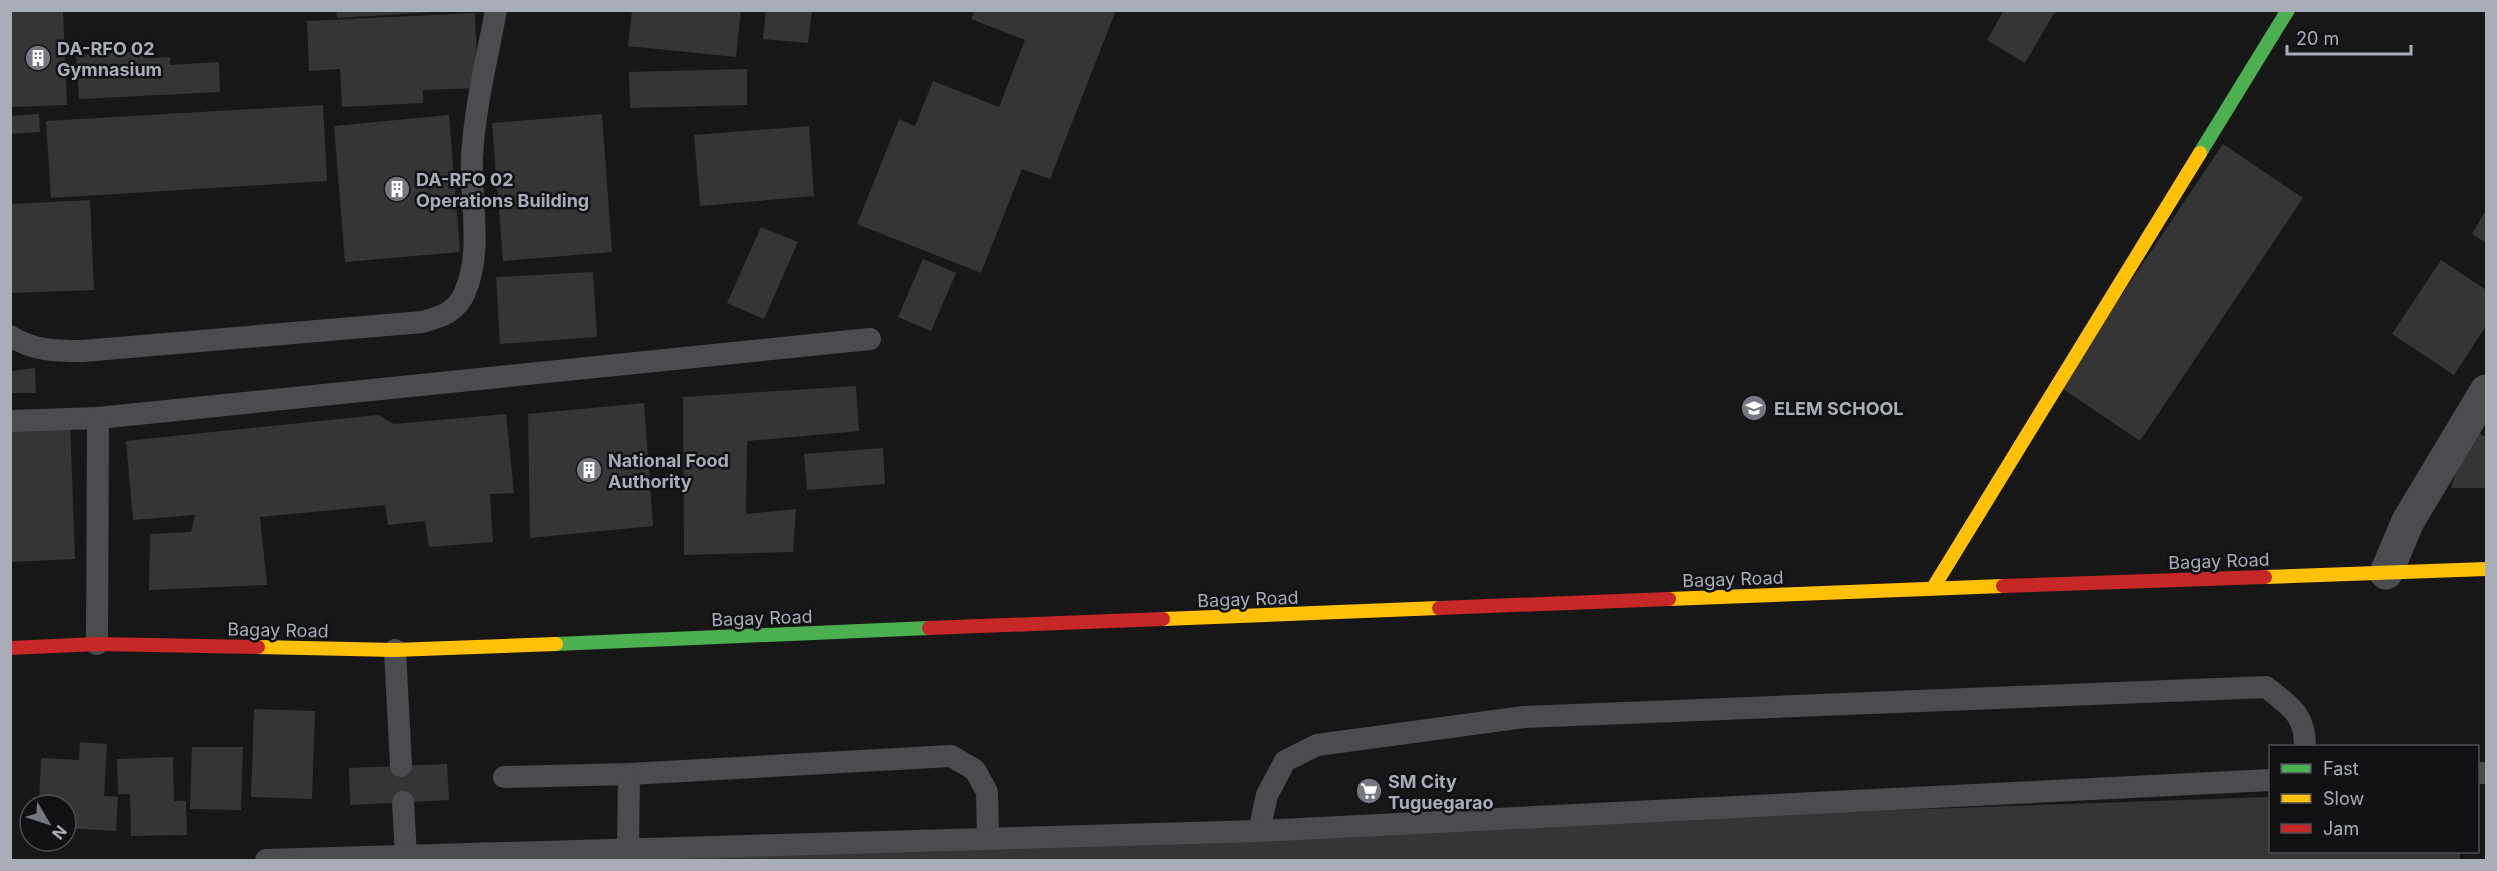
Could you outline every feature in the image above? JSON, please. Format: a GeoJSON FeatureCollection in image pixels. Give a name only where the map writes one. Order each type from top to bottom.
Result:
{"type":"FeatureCollection","features":[{"type":"Feature","properties":{"kind":"street"},"geometry":{"type":"LineString","coordinates":[[1934,588],[2288,10]]}},
{"type":"Feature","properties":{"kind":"street"},"geometry":{"type":"LineString","coordinates":[[2386,573],[2408,521],[2487,392]]}},
{"type":"Feature","properties":{"kind":"street","name":"Bagay Road"},"geometry":{"type":"LineString","coordinates":[[10,648],[97,644],[395,650],[1934,588],[2487,569]]}},
{"type":"Feature","properties":{"kind":"lane"},"geometry":{"type":"LineString","coordinates":[[10,336],[30,346],[48,351],[83,351],[422,322],[446,316],[464,295],[474,269],[472,158],[477,105],[496,10]]}},
{"type":"Feature","properties":{"kind":"lane"},"geometry":{"type":"LineString","coordinates":[[10,421],[98,418],[870,339]]}},
{"type":"Feature","properties":{"kind":"lane"},"geometry":{"type":"LineString","coordinates":[[97,644],[98,418]]}},
{"type":"Feature","properties":{"kind":"lane"},"geometry":{"type":"LineString","coordinates":[[395,650],[401,766]]}},
{"type":"Feature","properties":{"kind":"lane"},"geometry":{"type":"LineString","coordinates":[[1259,831],[1267,795],[1285,761],[1317,745],[1524,717],[2266,687],[2291,707],[2305,728],[2305,745]]}},
{"type":"Feature","properties":{"kind":"lane"},"geometry":{"type":"LineString","coordinates":[[504,777],[629,774],[951,756],[975,770],[987,792],[988,839]]}},
{"type":"Feature","properties":{"kind":"lane"},"geometry":{"type":"LineString","coordinates":[[628,850],[629,774]]}},
{"type":"Feature","properties":{"kind":"lane"},"geometry":{"type":"LineString","coordinates":[[266,861],[1259,831],[2269,780]]}},
{"type":"Feature","properties":{"kind":"lane"},"geometry":{"type":"LineString","coordinates":[[403,802],[406,856]]}},
{"type":"Feature","properties":{"kind":"building","name":"DA-RFO 02 Gymnasium"},"geometry":{"type":"Polygon","coordinates":[[[10,10],[63,10],[67,105],[10,107],[10,10]]]}},
{"type":"Feature","properties":{"kind":"building"},"geometry":{"type":"Polygon","coordinates":[[[336,10],[435,10],[435,12],[337,18],[336,10]]]}},
{"type":"Feature","properties":{"kind":"building"},"geometry":{"type":"Polygon","coordinates":[[[632,10],[741,10],[736,57],[628,46],[632,10]]]}},
{"type":"Feature","properties":{"kind":"building"},"geometry":{"type":"Polygon","coordinates":[[[766,10],[812,10],[808,43],[763,39],[766,10]]]}},
{"type":"Feature","properties":{"kind":"building"},"geometry":{"type":"Polygon","coordinates":[[[975,10],[1116,10],[1050,179],[1022,169],[981,273],[857,224],[899,119],[915,126],[933,81],[999,107],[1025,40],[971,19],[975,10]]]}},
{"type":"Feature","properties":{"kind":"building"},"geometry":{"type":"Polygon","coordinates":[[[2004,10],[2056,10],[2025,63],[1987,40],[2004,10]]]}},
{"type":"Feature","properties":{"kind":"building"},"geometry":{"type":"Polygon","coordinates":[[[475,13],[478,88],[423,90],[423,103],[342,107],[340,69],[309,71],[307,21],[475,13]]]}},
{"type":"Feature","properties":{"kind":"building"},"geometry":{"type":"Polygon","coordinates":[[[148,51],[149,58],[170,57],[170,65],[219,62],[220,92],[79,99],[76,55],[148,51]]]}},
{"type":"Feature","properties":{"kind":"building"},"geometry":{"type":"Polygon","coordinates":[[[747,69],[747,105],[630,108],[629,72],[747,69]]]}},
{"type":"Feature","properties":{"kind":"building"},"geometry":{"type":"Polygon","coordinates":[[[323,105],[327,181],[51,198],[46,121],[323,105]]]}},
{"type":"Feature","properties":{"kind":"building"},"geometry":{"type":"Polygon","coordinates":[[[39,114],[40,132],[10,134],[10,116],[39,114]]]}},
{"type":"Feature","properties":{"kind":"building"},"geometry":{"type":"Polygon","coordinates":[[[602,114],[612,252],[503,261],[492,123],[602,114]]]}},
{"type":"Feature","properties":{"kind":"building","name":"DA-RFO 02 Operations Building"},"geometry":{"type":"Polygon","coordinates":[[[449,115],[460,252],[345,262],[334,126],[449,115]]]}},
{"type":"Feature","properties":{"kind":"building"},"geometry":{"type":"Polygon","coordinates":[[[809,126],[814,196],[700,206],[694,135],[809,126]]]}},
{"type":"Feature","properties":{"kind":"building"},"geometry":{"type":"Polygon","coordinates":[[[2223,144],[2303,198],[2140,441],[2060,387],[2223,144]]]}},
{"type":"Feature","properties":{"kind":"building"},"geometry":{"type":"Polygon","coordinates":[[[90,200],[94,290],[10,293],[10,204],[90,200]]]}},
{"type":"Feature","properties":{"kind":"building"},"geometry":{"type":"Polygon","coordinates":[[[2486,210],[2486,243],[2472,234],[2486,210]]]}},
{"type":"Feature","properties":{"kind":"building"},"geometry":{"type":"Polygon","coordinates":[[[761,227],[798,242],[764,319],[727,303],[761,227]]]}},
{"type":"Feature","properties":{"kind":"building"},"geometry":{"type":"Polygon","coordinates":[[[923,259],[956,273],[931,331],[898,317],[923,259]]]}},
{"type":"Feature","properties":{"kind":"building"},"geometry":{"type":"Polygon","coordinates":[[[2441,260],[2486,290],[2486,326],[2454,375],[2392,334],[2441,260]]]}},
{"type":"Feature","properties":{"kind":"building"},"geometry":{"type":"Polygon","coordinates":[[[593,272],[597,337],[500,344],[496,277],[593,272]]]}},
{"type":"Feature","properties":{"kind":"building"},"geometry":{"type":"Polygon","coordinates":[[[35,368],[36,393],[11,393],[12,371],[35,368]]]}},
{"type":"Feature","properties":{"kind":"building"},"geometry":{"type":"Polygon","coordinates":[[[856,386],[859,431],[747,441],[746,514],[796,509],[793,552],[684,555],[683,397],[856,386]]]}},
{"type":"Feature","properties":{"kind":"building","name":"National Food Authority"},"geometry":{"type":"Polygon","coordinates":[[[644,403],[653,526],[530,538],[528,414],[644,403]]]}},
{"type":"Feature","properties":{"kind":"building"},"geometry":{"type":"Polygon","coordinates":[[[506,414],[514,493],[490,494],[493,542],[429,547],[425,521],[388,525],[385,505],[260,517],[267,585],[149,590],[150,534],[191,532],[195,515],[133,520],[126,441],[378,415],[394,424],[506,414]]]}},
{"type":"Feature","properties":{"kind":"building"},"geometry":{"type":"Polygon","coordinates":[[[70,421],[75,559],[10,562],[10,423],[70,421]]]}},
{"type":"Feature","properties":{"kind":"building"},"geometry":{"type":"Polygon","coordinates":[[[2477,432],[2486,437],[2486,488],[2451,488],[2455,475],[2477,432]]]}},
{"type":"Feature","properties":{"kind":"building"},"geometry":{"type":"Polygon","coordinates":[[[883,448],[885,484],[807,490],[804,454],[883,448]]]}},
{"type":"Feature","properties":{"kind":"building"},"geometry":{"type":"Polygon","coordinates":[[[254,709],[315,711],[312,799],[251,797],[254,709]]]}},
{"type":"Feature","properties":{"kind":"building"},"geometry":{"type":"Polygon","coordinates":[[[80,742],[107,744],[104,796],[118,797],[116,831],[78,829],[78,793],[40,793],[41,758],[79,760],[80,742]]]}},
{"type":"Feature","properties":{"kind":"building"},"geometry":{"type":"Polygon","coordinates":[[[192,747],[243,747],[241,810],[190,809],[192,747]]]}},
{"type":"Feature","properties":{"kind":"building"},"geometry":{"type":"Polygon","coordinates":[[[173,757],[174,801],[186,801],[187,835],[131,836],[130,794],[118,794],[117,759],[173,757]]]}},
{"type":"Feature","properties":{"kind":"building"},"geometry":{"type":"Polygon","coordinates":[[[447,764],[449,800],[350,805],[349,768],[447,764]]]}},
{"type":"Feature","properties":{"kind":"building"},"geometry":{"type":"Polygon","coordinates":[[[2269,797],[2269,853],[2460,853],[2460,860],[483,859],[2269,797]]]}},
{"type":"Feature","properties":{"kind":"traffic: fast"},"geometry":{"type":"LineString","coordinates":[[2200,153],[2288,10]]}},
{"type":"Feature","properties":{"kind":"traffic: fast"},"geometry":{"type":"LineString","coordinates":[[556,644],[929,628]]}},
{"type":"Feature","properties":{"kind":"traffic: slow"},"geometry":{"type":"LineString","coordinates":[[1933,588],[2200,153]]}},
{"type":"Feature","properties":{"kind":"traffic: slow"},"geometry":{"type":"LineString","coordinates":[[2265,577],[2486,569]]}},
{"type":"Feature","properties":{"kind":"traffic: slow"},"geometry":{"type":"LineString","coordinates":[[1669,599],[2003,586]]}},
{"type":"Feature","properties":{"kind":"traffic: slow"},"geometry":{"type":"LineString","coordinates":[[1163,619],[1439,608]]}},
{"type":"Feature","properties":{"kind":"traffic: slow"},"geometry":{"type":"LineString","coordinates":[[258,647],[395,650],[556,644]]}},
{"type":"Feature","properties":{"kind":"traffic: jam"},"geometry":{"type":"LineString","coordinates":[[2003,586],[2265,577]]}},
{"type":"Feature","properties":{"kind":"traffic: jam"},"geometry":{"type":"LineString","coordinates":[[1439,608],[1669,599]]}},
{"type":"Feature","properties":{"kind":"traffic: jam"},"geometry":{"type":"LineString","coordinates":[[929,628],[1163,619]]}},
{"type":"Feature","properties":{"kind":"traffic: jam"},"geometry":{"type":"LineString","coordinates":[[10,648],[97,644],[258,647]]}},
{"type":"Feature","properties":{"kind":"place","name":"DA-RFO 02 Gymnasium"},"geometry":{"type":"Point","coordinates":[38,58]}},
{"type":"Feature","properties":{"kind":"place","name":"DA-RFO 02 Operations Building"},"geometry":{"type":"Point","coordinates":[397,189]}},
{"type":"Feature","properties":{"kind":"place","name":"ELEM SCHOOL"},"geometry":{"type":"Point","coordinates":[1754,408]}},
{"type":"Feature","properties":{"kind":"place","name":"National Food Authority"},"geometry":{"type":"Point","coordinates":[589,470]}},
{"type":"Feature","properties":{"kind":"place","name":"SM City Tuguegarao"},"geometry":{"type":"Point","coordinates":[1369,791]}}]}
